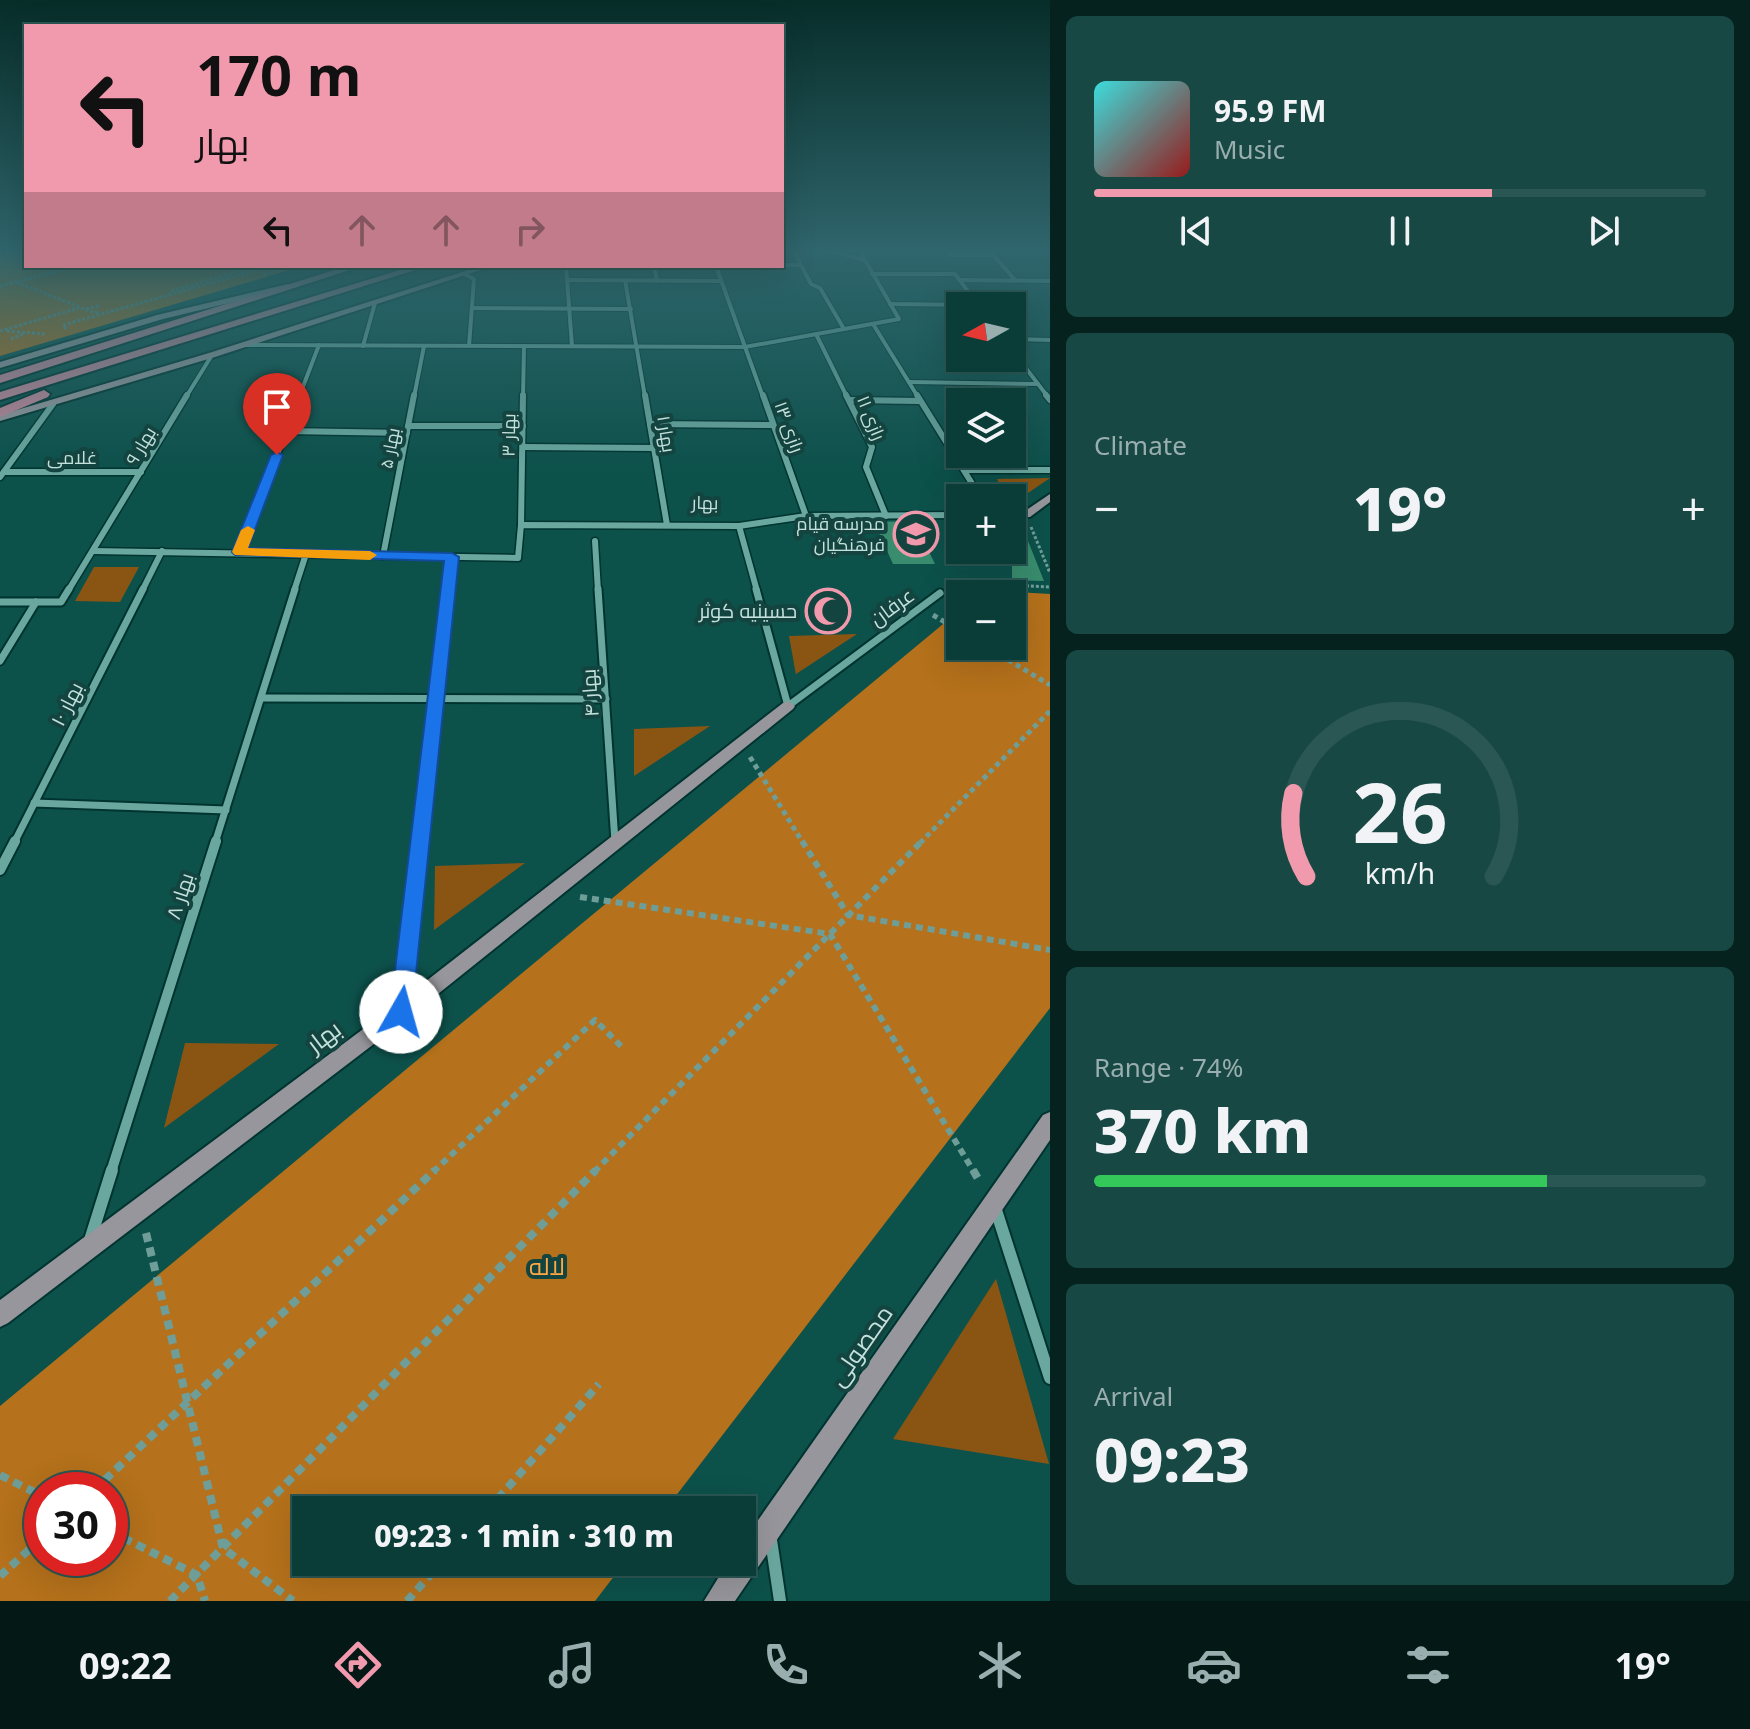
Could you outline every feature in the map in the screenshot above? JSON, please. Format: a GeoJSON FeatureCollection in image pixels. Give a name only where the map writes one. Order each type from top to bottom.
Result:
{"type":"FeatureCollection","features":[{"type":"Feature","properties":{"kind":"main road"},"geometry":{"type":"LineString","coordinates":[[0,379],[177,323]]}},
{"type":"Feature","properties":{"kind":"main road"},"geometry":{"type":"LineString","coordinates":[[0,396],[235,323]]}},
{"type":"Feature","properties":{"kind":"main road"},"geometry":{"type":"LineString","coordinates":[[0,416],[42,394],[191,345],[237,323]]}},
{"type":"Feature","properties":{"kind":"street"},"geometry":{"type":"LineString","coordinates":[[0,365],[141,323]]}},
{"type":"Feature","properties":{"kind":"street"},"geometry":{"type":"LineString","coordinates":[[0,416],[53,404],[313,323]]}},
{"type":"Feature","properties":{"kind":"street"},"geometry":{"type":"LineString","coordinates":[[363,346],[369,323]]}},
{"type":"Feature","properties":{"kind":"street"},"geometry":{"type":"LineString","coordinates":[[469,346],[471,323]]}},
{"type":"Feature","properties":{"kind":"street"},"geometry":{"type":"LineString","coordinates":[[571,323],[572,346]]}},
{"type":"Feature","properties":{"kind":"street","name":"بهار ۱"},"geometry":{"type":"LineString","coordinates":[[634,323],[667,525]]}},
{"type":"Feature","properties":{"kind":"street","name":"رازی ۱۳"},"geometry":{"type":"LineString","coordinates":[[736,323],[806,516]]}},
{"type":"Feature","properties":{"kind":"street"},"geometry":{"type":"LineString","coordinates":[[840,323],[844,329]]}},
{"type":"Feature","properties":{"kind":"street"},"geometry":{"type":"LineString","coordinates":[[243,345],[745,347],[880,323]]}},
{"type":"Feature","properties":{"kind":"street"},"geometry":{"type":"LineString","coordinates":[[873,324],[972,484]]}},
{"type":"Feature","properties":{"kind":"street","name":"رازی ۱۱"},"geometry":{"type":"LineString","coordinates":[[816,334],[872,447],[866,467],[886,516]]}},
{"type":"Feature","properties":{"kind":"street"},"geometry":{"type":"LineString","coordinates":[[1026,339],[1050,340]]}},
{"type":"Feature","properties":{"kind":"street"},"geometry":{"type":"LineString","coordinates":[[239,552],[319,345]]}},
{"type":"Feature","properties":{"kind":"street","name":"بهار ۵"},"geometry":{"type":"LineString","coordinates":[[383,556],[424,346]]}},
{"type":"Feature","properties":{"kind":"street","name":"بهار ۳"},"geometry":{"type":"LineString","coordinates":[[521,525],[524,346]]}},
{"type":"Feature","properties":{"kind":"street","name":"بهار ۹"},"geometry":{"type":"LineString","coordinates":[[36,602],[61,602],[212,355]]}},
{"type":"Feature","properties":{"kind":"street"},"geometry":{"type":"LineString","coordinates":[[1026,368],[1050,400]]}},
{"type":"Feature","properties":{"kind":"street"},"geometry":{"type":"LineString","coordinates":[[909,382],[1038,384]]}},
{"type":"Feature","properties":{"kind":"street"},"geometry":{"type":"LineString","coordinates":[[849,400],[920,401]]}},
{"type":"Feature","properties":{"kind":"street"},"geometry":{"type":"LineString","coordinates":[[2,474],[53,404]]}},
{"type":"Feature","properties":{"kind":"street"},"geometry":{"type":"LineString","coordinates":[[650,424],[773,425]]}},
{"type":"Feature","properties":{"kind":"street"},"geometry":{"type":"LineString","coordinates":[[286,431],[523,426]]}},
{"type":"Feature","properties":{"kind":"street"},"geometry":{"type":"LineString","coordinates":[[523,447],[654,448]]}},
{"type":"Feature","properties":{"kind":"street"},"geometry":{"type":"LineString","coordinates":[[964,470],[1050,470]]}},
{"type":"Feature","properties":{"kind":"street","name":"غلامی"},"geometry":{"type":"LineString","coordinates":[[2,474],[141,472]]}},
{"type":"Feature","properties":{"kind":"street"},"geometry":{"type":"LineString","coordinates":[[1026,515],[1050,497]]}},
{"type":"Feature","properties":{"kind":"street","name":"بهار"},"geometry":{"type":"LineString","coordinates":[[521,525],[739,526],[806,516],[946,515]]}},
{"type":"Feature","properties":{"kind":"street"},"geometry":{"type":"LineString","coordinates":[[93,551],[518,558],[521,525]]}},
{"type":"Feature","properties":{"kind":"street"},"geometry":{"type":"LineString","coordinates":[[739,526],[788,706]]}},
{"type":"Feature","properties":{"kind":"street","name":"بهار ۴"},"geometry":{"type":"LineString","coordinates":[[595,541],[615,842]]}},
{"type":"Feature","properties":{"kind":"street","name":"بهار ۱۰"},"geometry":{"type":"LineString","coordinates":[[0,870],[162,551]]}},
{"type":"Feature","properties":{"kind":"street","name":"بهار ۸"},"geometry":{"type":"LineString","coordinates":[[87,1249],[306,554]]}},
{"type":"Feature","properties":{"kind":"street"},"geometry":{"type":"LineString","coordinates":[[401,1012],[452,557]]}},
{"type":"Feature","properties":{"kind":"street","name":"عرفان"},"geometry":{"type":"LineString","coordinates":[[788,706],[940,593]]}},
{"type":"Feature","properties":{"kind":"street"},"geometry":{"type":"LineString","coordinates":[[0,602],[36,602]]}},
{"type":"Feature","properties":{"kind":"street"},"geometry":{"type":"LineString","coordinates":[[0,661],[36,602]]}},
{"type":"Feature","properties":{"kind":"street"},"geometry":{"type":"LineString","coordinates":[[263,698],[606,699]]}},
{"type":"Feature","properties":{"kind":"street","name":"بهار"},"geometry":{"type":"LineString","coordinates":[[0,1315],[401,1012],[788,706]]}},
{"type":"Feature","properties":{"kind":"street"},"geometry":{"type":"LineString","coordinates":[[34,803],[226,810]]}},
{"type":"Feature","properties":{"kind":"street","name":"محصولی"},"geometry":{"type":"LineString","coordinates":[[718,1601],[1050,1122]]}},
{"type":"Feature","properties":{"kind":"street"},"geometry":{"type":"LineString","coordinates":[[994,1204],[1050,1378]]}},
{"type":"Feature","properties":{"kind":"street"},"geometry":{"type":"LineString","coordinates":[[769,1527],[780,1601]]}},
{"type":"Feature","properties":{"kind":"path"},"geometry":{"type":"LineString","coordinates":[[0,332],[29,323]]}},
{"type":"Feature","properties":{"kind":"path"},"geometry":{"type":"LineString","coordinates":[[0,332],[54,336]]}},
{"type":"Feature","properties":{"kind":"path"},"geometry":{"type":"LineString","coordinates":[[11,339],[28,332]]}},
{"type":"Feature","properties":{"kind":"path"},"geometry":{"type":"LineString","coordinates":[[1026,515],[1050,573]]}},
{"type":"Feature","properties":{"kind":"path"},"geometry":{"type":"LineString","coordinates":[[940,593],[956,582],[1050,587]]}},
{"type":"Feature","properties":{"kind":"path"},"geometry":{"type":"LineString","coordinates":[[921,608],[946,623]]}},
{"type":"Feature","properties":{"kind":"path"},"geometry":{"type":"LineString","coordinates":[[1008,660],[1050,685]]}},
{"type":"Feature","properties":{"kind":"path"},"geometry":{"type":"LineString","coordinates":[[170,1601],[1050,711]]}},
{"type":"Feature","properties":{"kind":"path"},"geometry":{"type":"LineString","coordinates":[[741,743],[848,915],[1050,950]]}},
{"type":"Feature","properties":{"kind":"path"},"geometry":{"type":"LineString","coordinates":[[552,892],[830,934]]}},
{"type":"Feature","properties":{"kind":"path"},"geometry":{"type":"LineString","coordinates":[[830,934],[994,1204]]}},
{"type":"Feature","properties":{"kind":"path"},"geometry":{"type":"LineString","coordinates":[[113,1472],[595,1020],[622,1047]]}},
{"type":"Feature","properties":{"kind":"path"},"geometry":{"type":"LineString","coordinates":[[140,1209],[223,1548],[293,1601]]}},
{"type":"Feature","properties":{"kind":"path"},"geometry":{"type":"LineString","coordinates":[[500,1496],[599,1384]]}},
{"type":"Feature","properties":{"kind":"path"},"geometry":{"type":"LineString","coordinates":[[0,1475],[24,1487]]}},
{"type":"Feature","properties":{"kind":"path"},"geometry":{"type":"LineString","coordinates":[[128,1540],[197,1575],[205,1601]]}},
{"type":"Feature","properties":{"kind":"path"},"geometry":{"type":"LineString","coordinates":[[0,1576],[24,1554]]}},
{"type":"Feature","properties":{"kind":"path"},"geometry":{"type":"LineString","coordinates":[[407,1601],[429,1576]]}},
{"type":"Feature","properties":{"kind":"shaded area"},"geometry":{"type":"Polygon","coordinates":[[[1050,478],[1026,494],[1026,484],[999,484],[997,479],[1050,478]]]}},
{"type":"Feature","properties":{"kind":"shaded area"},"geometry":{"type":"Polygon","coordinates":[[[94,567],[139,567],[120,602],[75,601],[94,567]]]}},
{"type":"Feature","properties":{"kind":"shaded area"},"geometry":{"type":"Polygon","coordinates":[[[857,634],[796,674],[796,675],[789,636],[857,634]]]}},
{"type":"Feature","properties":{"kind":"shaded area"},"geometry":{"type":"Polygon","coordinates":[[[710,726],[634,776],[634,729],[710,726]]]}},
{"type":"Feature","properties":{"kind":"shaded area"},"geometry":{"type":"Polygon","coordinates":[[[525,863],[434,930],[435,866],[525,863]]]}},
{"type":"Feature","properties":{"kind":"shaded area"},"geometry":{"type":"Polygon","coordinates":[[[185,1043],[279,1044],[164,1128],[185,1043]]]}},
{"type":"Feature","properties":{"kind":"shaded area"},"geometry":{"type":"Polygon","coordinates":[[[996,1279],[1049,1464],[893,1439],[996,1279]]]}},
{"type":"Feature","properties":{"kind":"green space"},"geometry":{"type":"Polygon","coordinates":[[[0,323],[112,323],[0,356],[0,323]]]}},
{"type":"Feature","properties":{"kind":"green space","name":"لاله"},"geometry":{"type":"Polygon","coordinates":[[[1026,593],[1050,594],[1050,1008],[676,1496],[292,1496],[292,1576],[614,1576],[595,1601],[0,1601],[0,1406],[946,622],[946,660],[1026,660],[1026,593]]]}},
{"type":"Feature","properties":{"kind":"building"},"geometry":{"type":"Polygon","coordinates":[[[914,521],[935,564],[893,564],[874,522],[914,521]]]}},
{"type":"Feature","properties":{"kind":"building"},"geometry":{"type":"Polygon","coordinates":[[[1026,536],[1044,581],[1012,580],[1012,564],[1026,564],[1026,536]]]}},
{"type":"Feature","properties":{"kind":"slow traffic"},"geometry":{"type":"LineString","coordinates":[[248,530],[239,552],[370,555]]}},
{"type":"Feature","properties":{"kind":"place","name":"مدرسه قیام فرهنگیان"},"geometry":{"type":"Point","coordinates":[916,534]}},
{"type":"Feature","properties":{"kind":"place","name":"حسینیه کوثر"},"geometry":{"type":"Point","coordinates":[828,611]}},
{"type":"Feature","properties":{"kind":"route"},"geometry":{"type":"LineString","coordinates":[[277,455],[239,552],[452,557],[401,1012]]}}]}
